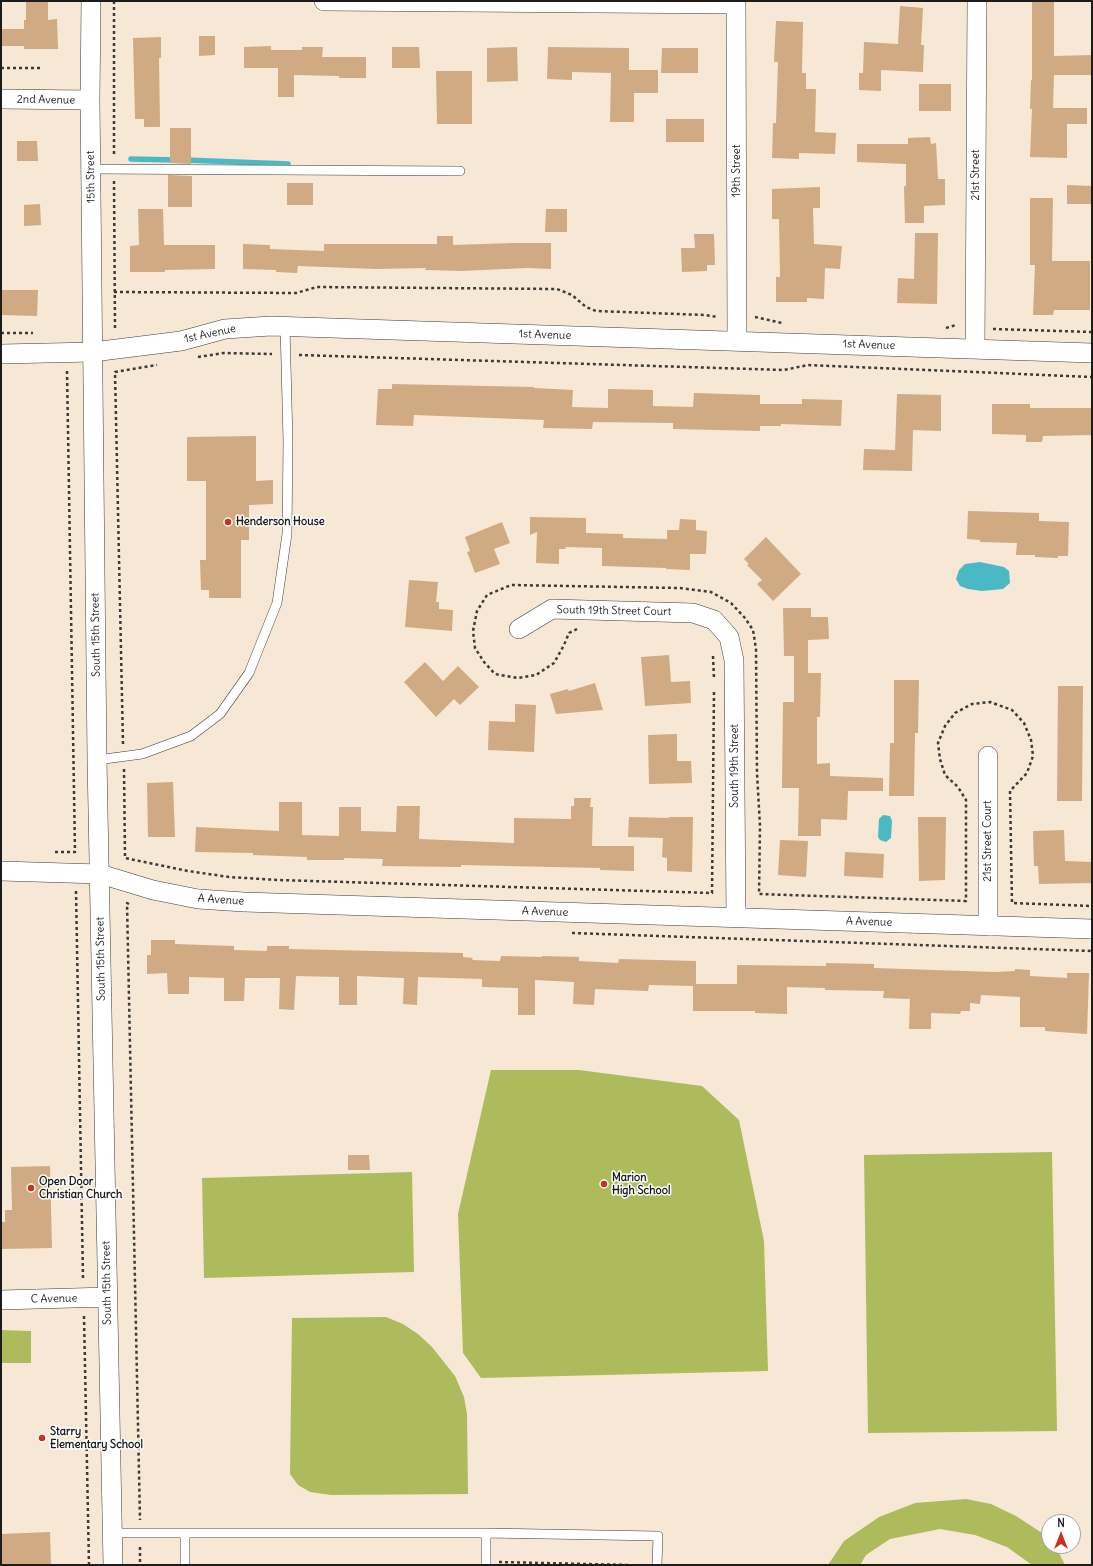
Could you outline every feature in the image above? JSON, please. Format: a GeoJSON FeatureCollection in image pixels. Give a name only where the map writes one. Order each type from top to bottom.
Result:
{"type":"FeatureCollection","features":[{"type":"Feature","properties":{"kind":"street","name":"15th Street"},"geometry":{"type":"LineString","coordinates":[[91,1],[90,100],[93,352]]}},
{"type":"Feature","properties":{"kind":"street"},"geometry":{"type":"LineString","coordinates":[[324,1],[736,3]]}},
{"type":"Feature","properties":{"kind":"street","name":"21st Street"},"geometry":{"type":"LineString","coordinates":[[975,349],[977,1]]}},
{"type":"Feature","properties":{"kind":"street","name":"19th Street"},"geometry":{"type":"LineString","coordinates":[[736,3],[737,341]]}},
{"type":"Feature","properties":{"kind":"street","name":"2nd Avenue"},"geometry":{"type":"LineString","coordinates":[[1,99],[90,100]]}},
{"type":"Feature","properties":{"kind":"street","name":"1st Avenue"},"geometry":{"type":"LineString","coordinates":[[1,354],[93,352],[181,341],[225,329],[285,326],[1092,353]]}},
{"type":"Feature","properties":{"kind":"street","name":"South 15th Street"},"geometry":{"type":"LineString","coordinates":[[93,352],[97,760],[113,1565]]}},
{"type":"Feature","properties":{"kind":"street","name":"South 19th Street Court"},"geometry":{"type":"LineString","coordinates":[[519,629],[552,609],[692,613],[714,620]]}},
{"type":"Feature","properties":{"kind":"street","name":"South 19th Street"},"geometry":{"type":"LineString","coordinates":[[714,620],[729,637],[734,660],[736,918]]}},
{"type":"Feature","properties":{"kind":"street","name":"21st Street Court"},"geometry":{"type":"LineString","coordinates":[[988,756],[988,926]]}},
{"type":"Feature","properties":{"kind":"street","name":"A Avenue"},"geometry":{"type":"LineString","coordinates":[[1,871],[100,874],[153,890],[198,899],[252,902],[1092,929]]}},
{"type":"Feature","properties":{"kind":"street","name":"C Avenue"},"geometry":{"type":"LineString","coordinates":[[1,1300],[108,1298]]}},
{"type":"Feature","properties":{"kind":"lane"},"geometry":{"type":"LineString","coordinates":[[91,169],[460,171]]}},
{"type":"Feature","properties":{"kind":"lane"},"geometry":{"type":"LineString","coordinates":[[97,760],[142,754],[191,736],[220,714],[249,673],[277,603],[287,534],[288,441],[285,326]]}},
{"type":"Feature","properties":{"kind":"lane"},"geometry":{"type":"LineString","coordinates":[[112,1533],[486,1533],[658,1536],[657,1565]]}},
{"type":"Feature","properties":{"kind":"lane"},"geometry":{"type":"LineString","coordinates":[[185,1533],[185,1565]]}},
{"type":"Feature","properties":{"kind":"lane"},"geometry":{"type":"LineString","coordinates":[[486,1533],[486,1565]]}},
{"type":"Feature","properties":{"kind":"path"},"geometry":{"type":"LineString","coordinates":[[1,68],[42,68]]}},
{"type":"Feature","properties":{"kind":"path"},"geometry":{"type":"LineString","coordinates":[[114,292],[296,293],[317,287],[557,289],[572,295],[586,307],[596,311],[705,314],[726,318],[760,317],[784,323]]}},
{"type":"Feature","properties":{"kind":"path"},"geometry":{"type":"LineString","coordinates":[[939,328],[947,328],[956,324],[964,327],[975,328],[1092,332]]}},
{"type":"Feature","properties":{"kind":"path"},"geometry":{"type":"LineString","coordinates":[[193,358],[224,353],[784,370],[808,365],[1092,377]]}},
{"type":"Feature","properties":{"kind":"path"},"geometry":{"type":"LineString","coordinates":[[162,364],[115,372],[125,858],[188,872],[229,877],[278,880],[712,893],[714,689]]}},
{"type":"Feature","properties":{"kind":"path"},"geometry":{"type":"LineString","coordinates":[[53,852],[75,852],[67,370],[72,371]]}},
{"type":"Feature","properties":{"kind":"path"},"geometry":{"type":"LineString","coordinates":[[579,628],[569,633],[554,663],[536,675],[518,678],[495,674],[484,662],[475,648],[473,631],[477,611],[487,595],[511,585],[680,588],[711,592],[730,603],[745,618],[753,630],[756,649],[760,826],[759,894],[966,901],[966,800],[958,787],[945,775],[940,759],[938,743],[945,726],[955,713],[972,704],[990,702],[1012,710],[1024,723],[1031,740],[1033,756],[1027,773],[1010,791],[1012,903],[1092,906]]}},
{"type":"Feature","properties":{"kind":"path"},"geometry":{"type":"LineString","coordinates":[[712,651],[714,681]]}},
{"type":"Feature","properties":{"kind":"path"},"geometry":{"type":"LineString","coordinates":[[76,889],[83,1278],[78,1278]]}},
{"type":"Feature","properties":{"kind":"path"},"geometry":{"type":"LineString","coordinates":[[134,905],[127,903],[140,1520]]}},
{"type":"Feature","properties":{"kind":"path"},"geometry":{"type":"LineString","coordinates":[[571,933],[1092,951]]}},
{"type":"Feature","properties":{"kind":"path"},"geometry":{"type":"LineString","coordinates":[[84,1308],[89,1565]]}},
{"type":"Feature","properties":{"kind":"path"},"geometry":{"type":"LineString","coordinates":[[140,1547],[140,1565]]}},
{"type":"Feature","properties":{"kind":"path"},"geometry":{"type":"LineString","coordinates":[[498,1565],[498,1562],[630,1565]]}},
{"type":"Feature","properties":{"kind":"green space"},"geometry":{"type":"Polygon","coordinates":[[[491,1070],[579,1070],[702,1086],[739,1120],[764,1241],[768,1371],[481,1378],[463,1353],[458,1214],[491,1070]]]}},
{"type":"Feature","properties":{"kind":"green space"},"geometry":{"type":"Polygon","coordinates":[[[1052,1152],[1057,1431],[868,1433],[864,1155],[1052,1152]]]}},
{"type":"Feature","properties":{"kind":"green space"},"geometry":{"type":"Polygon","coordinates":[[[412,1172],[414,1272],[204,1278],[202,1178],[412,1172]]]}},
{"type":"Feature","properties":{"kind":"green space"},"geometry":{"type":"Polygon","coordinates":[[[386,1317],[403,1324],[418,1334],[432,1347],[455,1376],[464,1397],[467,1414],[468,1494],[331,1495],[310,1492],[298,1485],[290,1474],[292,1318],[386,1317]]]}},
{"type":"Feature","properties":{"kind":"green space"},"geometry":{"type":"Polygon","coordinates":[[[1,1330],[31,1331],[31,1363],[1,1363],[1,1330]]]}},
{"type":"Feature","properties":{"kind":"green space"},"geometry":{"type":"Polygon","coordinates":[[[966,1499],[991,1504],[1016,1516],[1041,1532],[1041,1554],[1060,1554],[1065,1565],[1032,1565],[1007,1547],[975,1535],[940,1529],[890,1539],[866,1555],[860,1565],[828,1565],[844,1541],[879,1517],[915,1503],[966,1499]]]}},
{"type":"Feature","properties":{"kind":"water"},"geometry":{"type":"Polygon","coordinates":[[[980,562],[1004,567],[1009,571],[1010,583],[1003,589],[982,591],[960,586],[956,579],[959,570],[965,564],[980,562]]]}},
{"type":"Feature","properties":{"kind":"water"},"geometry":{"type":"Polygon","coordinates":[[[883,815],[890,816],[892,821],[891,838],[886,842],[880,840],[878,837],[879,819],[883,815]]]}},
{"type":"Feature","properties":{"kind":"building"},"geometry":{"type":"Polygon","coordinates":[[[26,1],[48,1],[48,20],[57,19],[58,49],[24,49],[24,46],[1,46],[1,29],[24,29],[24,20],[26,20],[26,1]]]}},
{"type":"Feature","properties":{"kind":"building"},"geometry":{"type":"Polygon","coordinates":[[[1032,1],[1054,1],[1054,56],[1092,55],[1092,75],[1054,75],[1053,108],[1087,108],[1087,124],[1067,124],[1067,158],[1030,157],[1032,109],[1030,109],[1032,80],[1032,1]]]}},
{"type":"Feature","properties":{"kind":"building"},"geometry":{"type":"Polygon","coordinates":[[[900,6],[923,8],[921,45],[924,45],[923,72],[881,70],[881,91],[859,90],[859,73],[863,73],[864,42],[898,44],[900,6]]]}},
{"type":"Feature","properties":{"kind":"building"},"geometry":{"type":"Polygon","coordinates":[[[776,21],[803,22],[802,73],[806,73],[806,89],[816,89],[815,132],[836,133],[835,154],[799,153],[799,159],[772,158],[773,123],[776,123],[778,62],[774,62],[776,21]]]}},
{"type":"Feature","properties":{"kind":"building"},"geometry":{"type":"Polygon","coordinates":[[[199,36],[215,36],[215,55],[199,56],[199,36]]]}},
{"type":"Feature","properties":{"kind":"building"},"geometry":{"type":"Polygon","coordinates":[[[161,37],[161,58],[159,58],[160,127],[144,127],[144,119],[135,119],[133,38],[161,37]]]}},
{"type":"Feature","properties":{"kind":"building"},"geometry":{"type":"Polygon","coordinates":[[[271,46],[271,50],[302,50],[302,47],[323,47],[322,57],[366,57],[366,78],[294,75],[294,97],[278,97],[278,68],[244,68],[244,47],[271,46]]]}},
{"type":"Feature","properties":{"kind":"building"},"geometry":{"type":"Polygon","coordinates":[[[392,47],[419,47],[420,68],[392,68],[392,47]]]}},
{"type":"Feature","properties":{"kind":"building"},"geometry":{"type":"Polygon","coordinates":[[[517,47],[518,81],[487,82],[487,48],[517,47]]]}},
{"type":"Feature","properties":{"kind":"building"},"geometry":{"type":"Polygon","coordinates":[[[548,47],[629,48],[629,70],[658,70],[658,93],[634,93],[634,122],[610,122],[611,73],[572,72],[572,80],[547,79],[548,47]]]}},
{"type":"Feature","properties":{"kind":"building"},"geometry":{"type":"Polygon","coordinates":[[[662,48],[698,48],[698,73],[661,73],[662,48]]]}},
{"type":"Feature","properties":{"kind":"building"},"geometry":{"type":"Polygon","coordinates":[[[436,71],[472,71],[472,124],[437,124],[436,71]]]}},
{"type":"Feature","properties":{"kind":"building"},"geometry":{"type":"Polygon","coordinates":[[[919,84],[951,84],[951,111],[919,111],[919,84]]]}},
{"type":"Feature","properties":{"kind":"building"},"geometry":{"type":"Polygon","coordinates":[[[666,119],[704,119],[704,142],[666,142],[666,119]]]}},
{"type":"Feature","properties":{"kind":"building"},"geometry":{"type":"Polygon","coordinates":[[[170,128],[191,128],[191,164],[170,163],[170,128]]]}},
{"type":"Feature","properties":{"kind":"building"},"geometry":{"type":"Polygon","coordinates":[[[930,137],[931,144],[936,143],[938,179],[945,179],[945,205],[924,206],[924,223],[905,223],[904,186],[906,186],[906,164],[857,162],[857,144],[908,144],[908,138],[930,137]]]}},
{"type":"Feature","properties":{"kind":"building"},"geometry":{"type":"Polygon","coordinates":[[[17,141],[37,141],[38,161],[17,161],[17,141]]]}},
{"type":"Feature","properties":{"kind":"building"},"geometry":{"type":"Polygon","coordinates":[[[168,175],[192,176],[192,207],[168,207],[168,175]]]}},
{"type":"Feature","properties":{"kind":"building"},"geometry":{"type":"Polygon","coordinates":[[[287,183],[313,183],[313,205],[287,205],[287,183]]]}},
{"type":"Feature","properties":{"kind":"building"},"geometry":{"type":"Polygon","coordinates":[[[1067,185],[1092,186],[1092,204],[1067,204],[1067,185]]]}},
{"type":"Feature","properties":{"kind":"building"},"geometry":{"type":"Polygon","coordinates":[[[820,187],[820,208],[813,208],[814,244],[842,246],[840,269],[825,268],[824,299],[807,298],[807,302],[776,302],[776,277],[780,277],[779,219],[772,219],[772,189],[820,187]]]}},
{"type":"Feature","properties":{"kind":"building"},"geometry":{"type":"Polygon","coordinates":[[[1030,198],[1053,198],[1052,261],[1090,261],[1090,310],[1054,310],[1053,315],[1033,315],[1035,265],[1030,265],[1030,198]]]}},
{"type":"Feature","properties":{"kind":"building"},"geometry":{"type":"Polygon","coordinates":[[[40,204],[41,225],[24,226],[24,205],[40,204]]]}},
{"type":"Feature","properties":{"kind":"building"},"geometry":{"type":"Polygon","coordinates":[[[138,209],[163,209],[164,245],[215,245],[215,269],[165,270],[165,272],[130,272],[130,246],[139,245],[138,209]]]}},
{"type":"Feature","properties":{"kind":"building"},"geometry":{"type":"Polygon","coordinates":[[[546,209],[567,209],[567,232],[545,232],[546,209]]]}},
{"type":"Feature","properties":{"kind":"building"},"geometry":{"type":"Polygon","coordinates":[[[915,233],[938,233],[937,304],[897,303],[898,278],[914,279],[915,233]]]}},
{"type":"Feature","properties":{"kind":"building"},"geometry":{"type":"Polygon","coordinates":[[[694,234],[714,234],[715,265],[707,265],[707,271],[682,272],[681,248],[695,248],[694,234]]]}},
{"type":"Feature","properties":{"kind":"building"},"geometry":{"type":"Polygon","coordinates":[[[437,236],[453,236],[453,245],[551,243],[551,269],[527,268],[461,271],[425,270],[426,268],[376,269],[298,266],[297,273],[276,272],[276,270],[243,269],[243,244],[270,245],[270,249],[324,251],[324,244],[437,244],[437,236]]]}},
{"type":"Feature","properties":{"kind":"building"},"geometry":{"type":"Polygon","coordinates":[[[1,290],[38,290],[37,316],[1,315],[1,290]]]}},
{"type":"Feature","properties":{"kind":"building"},"geometry":{"type":"Polygon","coordinates":[[[392,384],[534,387],[573,390],[572,407],[608,408],[608,389],[653,390],[653,406],[693,407],[694,393],[760,395],[760,404],[802,404],[802,399],[842,400],[841,426],[781,424],[781,426],[760,426],[760,431],[673,429],[673,423],[593,422],[592,429],[543,428],[544,420],[414,415],[413,426],[376,425],[378,389],[392,389],[392,384]]]}},
{"type":"Feature","properties":{"kind":"building"},"geometry":{"type":"Polygon","coordinates":[[[897,394],[941,395],[941,431],[913,430],[912,471],[863,470],[864,449],[895,450],[897,394]]]}},
{"type":"Feature","properties":{"kind":"building"},"geometry":{"type":"Polygon","coordinates":[[[992,404],[1030,404],[1030,408],[1092,408],[1092,435],[1043,436],[1042,442],[1026,442],[1026,435],[992,434],[992,404]]]}},
{"type":"Feature","properties":{"kind":"building","name":"Henderson House"},"geometry":{"type":"Polygon","coordinates":[[[256,436],[256,481],[273,480],[273,504],[249,505],[249,540],[241,540],[241,598],[209,598],[209,590],[201,590],[200,560],[206,560],[206,481],[187,481],[187,437],[256,436]]]}},
{"type":"Feature","properties":{"kind":"building"},"geometry":{"type":"Polygon","coordinates":[[[968,511],[1039,513],[1039,521],[1069,522],[1068,556],[1058,556],[1058,558],[1035,557],[1035,555],[1016,555],[1017,543],[980,542],[980,540],[967,539],[968,511]]]}},
{"type":"Feature","properties":{"kind":"building"},"geometry":{"type":"Polygon","coordinates":[[[530,517],[586,518],[586,533],[623,534],[623,538],[667,539],[667,530],[679,530],[680,519],[696,520],[696,530],[707,531],[706,554],[690,554],[690,570],[602,566],[602,548],[566,547],[565,549],[559,549],[559,564],[536,563],[537,532],[530,535],[530,517]]]}},
{"type":"Feature","properties":{"kind":"building"},"geometry":{"type":"Polygon","coordinates":[[[502,522],[510,543],[494,549],[500,564],[475,573],[467,552],[470,551],[465,537],[502,522]]]}},
{"type":"Feature","properties":{"kind":"building"},"geometry":{"type":"Polygon","coordinates":[[[766,537],[801,574],[773,601],[757,584],[762,580],[747,565],[749,564],[744,559],[766,537]]]}},
{"type":"Feature","properties":{"kind":"building"},"geometry":{"type":"Polygon","coordinates":[[[409,580],[438,582],[436,602],[439,602],[439,609],[453,610],[452,631],[405,627],[409,580]]]}},
{"type":"Feature","properties":{"kind":"building"},"geometry":{"type":"Polygon","coordinates":[[[783,608],[811,608],[811,617],[828,617],[829,639],[808,640],[808,673],[821,673],[820,717],[817,717],[817,764],[830,763],[830,776],[883,778],[883,791],[848,791],[847,820],[821,819],[821,836],[798,836],[799,788],[782,788],[783,702],[794,702],[794,656],[784,656],[783,608]]]}},
{"type":"Feature","properties":{"kind":"building"},"geometry":{"type":"Polygon","coordinates":[[[669,655],[671,682],[690,681],[691,703],[645,706],[641,657],[669,655]]]}},
{"type":"Feature","properties":{"kind":"building"},"geometry":{"type":"Polygon","coordinates":[[[425,662],[443,681],[458,666],[479,687],[460,705],[454,699],[436,717],[404,682],[425,662]]]}},
{"type":"Feature","properties":{"kind":"building"},"geometry":{"type":"Polygon","coordinates":[[[894,680],[919,680],[918,733],[915,733],[914,796],[889,796],[890,743],[894,743],[894,680]]]}},
{"type":"Feature","properties":{"kind":"building"},"geometry":{"type":"Polygon","coordinates":[[[595,683],[603,710],[556,714],[550,694],[568,689],[569,691],[595,683]]]}},
{"type":"Feature","properties":{"kind":"building"},"geometry":{"type":"Polygon","coordinates":[[[1058,686],[1083,686],[1082,801],[1057,801],[1058,686]]]}},
{"type":"Feature","properties":{"kind":"building"},"geometry":{"type":"Polygon","coordinates":[[[515,704],[536,705],[534,752],[488,750],[489,721],[515,722],[515,704]]]}},
{"type":"Feature","properties":{"kind":"building"},"geometry":{"type":"Polygon","coordinates":[[[677,734],[677,761],[691,761],[692,783],[649,784],[648,735],[677,734]]]}},
{"type":"Feature","properties":{"kind":"building"},"geometry":{"type":"Polygon","coordinates":[[[173,782],[175,837],[148,837],[147,783],[173,782]]]}},
{"type":"Feature","properties":{"kind":"building"},"geometry":{"type":"Polygon","coordinates":[[[574,798],[591,798],[590,807],[593,807],[592,846],[634,846],[634,871],[600,870],[600,868],[461,865],[461,867],[382,866],[383,859],[344,858],[344,860],[307,860],[307,857],[253,855],[253,853],[195,852],[196,827],[279,831],[279,802],[302,802],[302,835],[339,836],[339,807],[361,807],[361,831],[396,832],[397,806],[420,806],[419,839],[514,843],[514,818],[571,819],[571,806],[574,806],[574,798]]]}},
{"type":"Feature","properties":{"kind":"building"},"geometry":{"type":"Polygon","coordinates":[[[629,817],[693,817],[692,872],[667,871],[667,858],[662,857],[663,838],[628,837],[629,817]]]}},
{"type":"Feature","properties":{"kind":"building"},"geometry":{"type":"Polygon","coordinates":[[[918,817],[946,817],[945,880],[919,881],[918,817]]]}},
{"type":"Feature","properties":{"kind":"building"},"geometry":{"type":"Polygon","coordinates":[[[1064,830],[1065,861],[1092,862],[1092,883],[1039,884],[1038,866],[1034,866],[1033,831],[1064,830]]]}},
{"type":"Feature","properties":{"kind":"building"},"geometry":{"type":"Polygon","coordinates":[[[780,840],[808,841],[806,877],[778,875],[780,840]]]}},
{"type":"Feature","properties":{"kind":"building"},"geometry":{"type":"Polygon","coordinates":[[[845,852],[884,854],[883,878],[844,876],[845,852]]]}},
{"type":"Feature","properties":{"kind":"building"},"geometry":{"type":"Polygon","coordinates":[[[151,940],[175,940],[175,944],[234,946],[234,950],[267,951],[267,946],[289,946],[289,949],[463,953],[463,957],[473,958],[472,960],[500,961],[501,956],[542,956],[579,957],[579,961],[618,963],[619,959],[696,961],[696,984],[737,984],[737,965],[826,966],[826,963],[874,964],[874,968],[995,972],[1015,971],[1015,969],[1030,970],[1030,976],[1067,978],[1067,973],[1089,973],[1087,1034],[1045,1031],[1045,1027],[1020,1027],[1020,997],[981,995],[980,1004],[970,1003],[970,1011],[961,1011],[960,1014],[931,1013],[931,1029],[909,1029],[910,999],[883,998],[884,991],[825,990],[825,988],[787,987],[787,1014],[755,1013],[755,1011],[693,1011],[693,986],[649,985],[648,991],[595,989],[594,1005],[573,1004],[574,982],[535,980],[535,1015],[518,1015],[518,988],[482,987],[482,979],[418,977],[417,1005],[403,1004],[404,978],[357,976],[357,1005],[339,1005],[339,977],[296,976],[294,1010],[279,1009],[280,978],[245,978],[244,1001],[224,1001],[224,978],[189,977],[189,994],[168,994],[167,973],[147,974],[147,955],[151,955],[151,940]]]}},
{"type":"Feature","properties":{"kind":"building"},"geometry":{"type":"Polygon","coordinates":[[[348,1155],[369,1155],[370,1170],[348,1170],[348,1155]]]}},
{"type":"Feature","properties":{"kind":"building","name":"Open Door Christian Church"},"geometry":{"type":"Polygon","coordinates":[[[50,1166],[52,1248],[1,1249],[1,1222],[5,1222],[5,1210],[12,1210],[11,1167],[50,1166]]]}},
{"type":"Feature","properties":{"kind":"building"},"geometry":{"type":"Polygon","coordinates":[[[50,1532],[51,1565],[1,1565],[1,1534],[50,1532]]]}},
{"type":"Feature","properties":{"kind":"waterway"},"geometry":{"type":"LineString","coordinates":[[131,159],[176,160]]}},
{"type":"Feature","properties":{"kind":"waterway"},"geometry":{"type":"LineString","coordinates":[[185,160],[288,164]]}},
{"type":"Feature","properties":{"kind":"place","name":"Henderson House"},"geometry":{"type":"Point","coordinates":[228,522]}},
{"type":"Feature","properties":{"kind":"place","name":"Marion High School"},"geometry":{"type":"Point","coordinates":[604,1184]}},
{"type":"Feature","properties":{"kind":"place","name":"Open Door Christian Church"},"geometry":{"type":"Point","coordinates":[31,1188]}},
{"type":"Feature","properties":{"kind":"place","name":"Starry Elementary School"},"geometry":{"type":"Point","coordinates":[42,1438]}}]}
